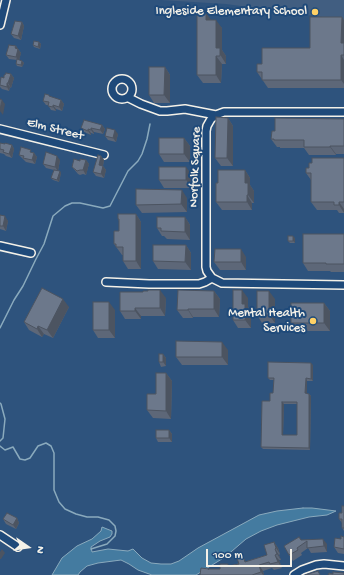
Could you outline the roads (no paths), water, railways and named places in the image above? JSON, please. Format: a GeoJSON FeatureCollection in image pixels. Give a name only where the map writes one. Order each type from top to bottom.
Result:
{"type":"FeatureCollection","features":[{"type":"Feature","properties":{"kind":"street"},"geometry":{"type":"LineString","coordinates":[[0,25],[6,0]]}},
{"type":"Feature","properties":{"kind":"street"},"geometry":{"type":"LineString","coordinates":[[129,98],[160,111],[185,109],[216,115]]}},
{"type":"Feature","properties":{"kind":"street","name":"Norfolk Square"},"geometry":{"type":"LineString","coordinates":[[212,278],[206,267],[206,132],[209,122],[216,115],[224,112],[344,112]]}},
{"type":"Feature","properties":{"kind":"street","name":"Elm Street"},"geometry":{"type":"LineString","coordinates":[[0,129],[104,155]]}},
{"type":"Feature","properties":{"kind":"street"},"geometry":{"type":"LineString","coordinates":[[0,246],[31,253]]}},
{"type":"Feature","properties":{"kind":"street"},"geometry":{"type":"LineString","coordinates":[[106,282],[199,284],[212,278],[225,284],[344,285]]}},
{"type":"Feature","properties":{"kind":"street"},"geometry":{"type":"LineString","coordinates":[[0,535],[18,547]]}},
{"type":"Feature","properties":{"kind":"street"},"geometry":{"type":"LineString","coordinates":[[294,575],[302,570],[316,565],[324,564],[344,566]]}},
{"type":"Feature","properties":{"kind":"waterway"},"geometry":{"type":"LineString","coordinates":[[0,328],[44,244],[53,216],[65,206],[72,203],[80,203],[103,208],[110,206],[128,171],[138,161],[142,154],[150,124]]}},
{"type":"Feature","properties":{"kind":"waterway"},"geometry":{"type":"LineString","coordinates":[[0,403],[5,419],[3,438],[0,441]]}},
{"type":"Feature","properties":{"kind":"waterway"},"geometry":{"type":"LineString","coordinates":[[0,446],[5,450],[13,447],[20,459],[25,460],[30,458],[38,446],[46,443],[51,446],[54,453],[54,490],[59,502],[65,509],[76,514],[109,520],[115,526],[115,536],[107,544],[91,549]]}},
{"type":"Feature","properties":{"kind":"place","name":"Ingleside Elementary School"},"geometry":{"type":"Point","coordinates":[315,12]}},
{"type":"Feature","properties":{"kind":"place","name":"Mental Health Services"},"geometry":{"type":"Point","coordinates":[313,321]}}]}
